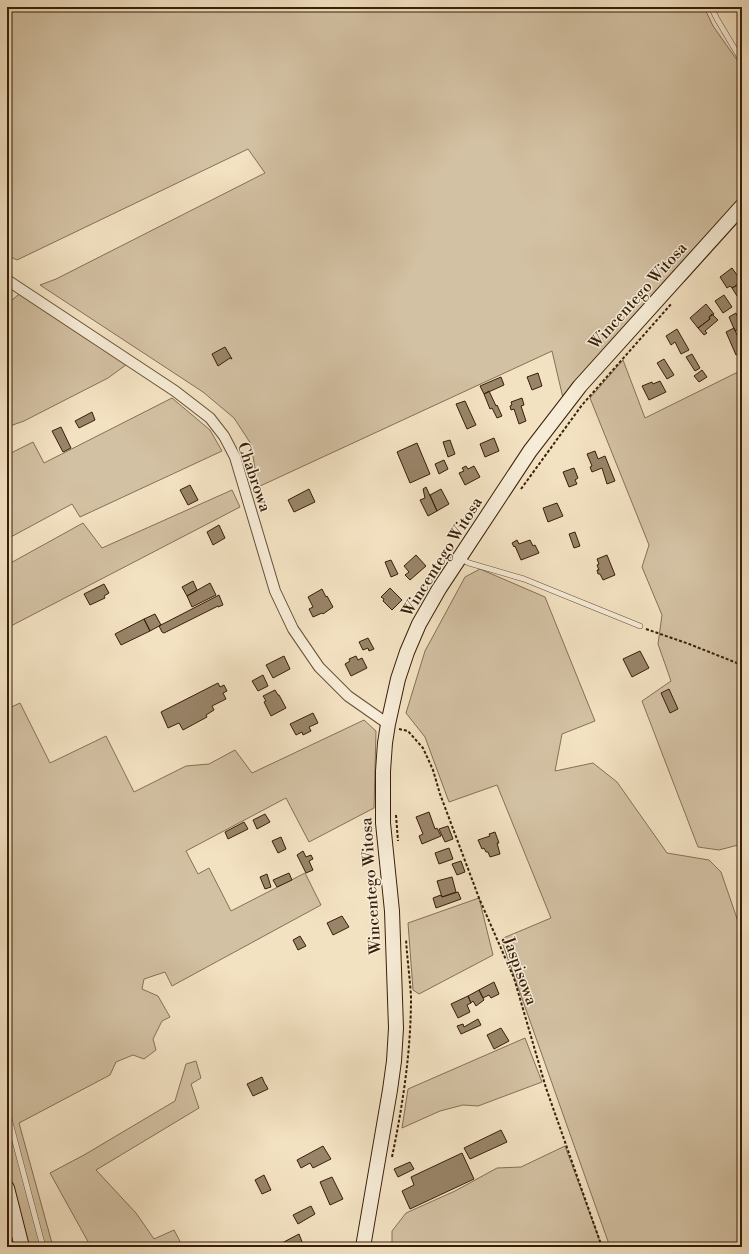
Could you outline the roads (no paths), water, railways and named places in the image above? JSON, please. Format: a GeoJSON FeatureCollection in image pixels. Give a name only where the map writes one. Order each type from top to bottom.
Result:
{"type":"FeatureCollection","features":[{"type":"Feature","properties":{"kind":"main road","name":"Wincentego Witosa"},"geometry":{"type":"LineString","coordinates":[[363,1247],[390,1090],[396,1028],[392,911],[383,823],[383,771],[385,743],[394,726],[398,679],[407,652],[419,624],[458,558],[530,451],[580,386],[742,206]]}},
{"type":"Feature","properties":{"kind":"main road"},"geometry":{"type":"LineString","coordinates":[[7,1188],[22,1247]]}},
{"type":"Feature","properties":{"kind":"street","name":"Chabrowa"},"geometry":{"type":"LineString","coordinates":[[7,280],[175,391],[210,418],[224,436],[235,457],[274,591],[293,629],[319,667],[348,696],[394,726]]}},
{"type":"Feature","properties":{"kind":"lane"},"geometry":{"type":"LineString","coordinates":[[711,7],[742,61]]}},
{"type":"Feature","properties":{"kind":"lane"},"geometry":{"type":"LineString","coordinates":[[458,558],[469,563],[524,579],[640,626]]}},
{"type":"Feature","properties":{"kind":"lane"},"geometry":{"type":"LineString","coordinates":[[7,1111],[44,1247]]}},
{"type":"Feature","properties":{"kind":"waterway"},"geometry":{"type":"LineString","coordinates":[[7,1239],[9,1247]]}}]}
